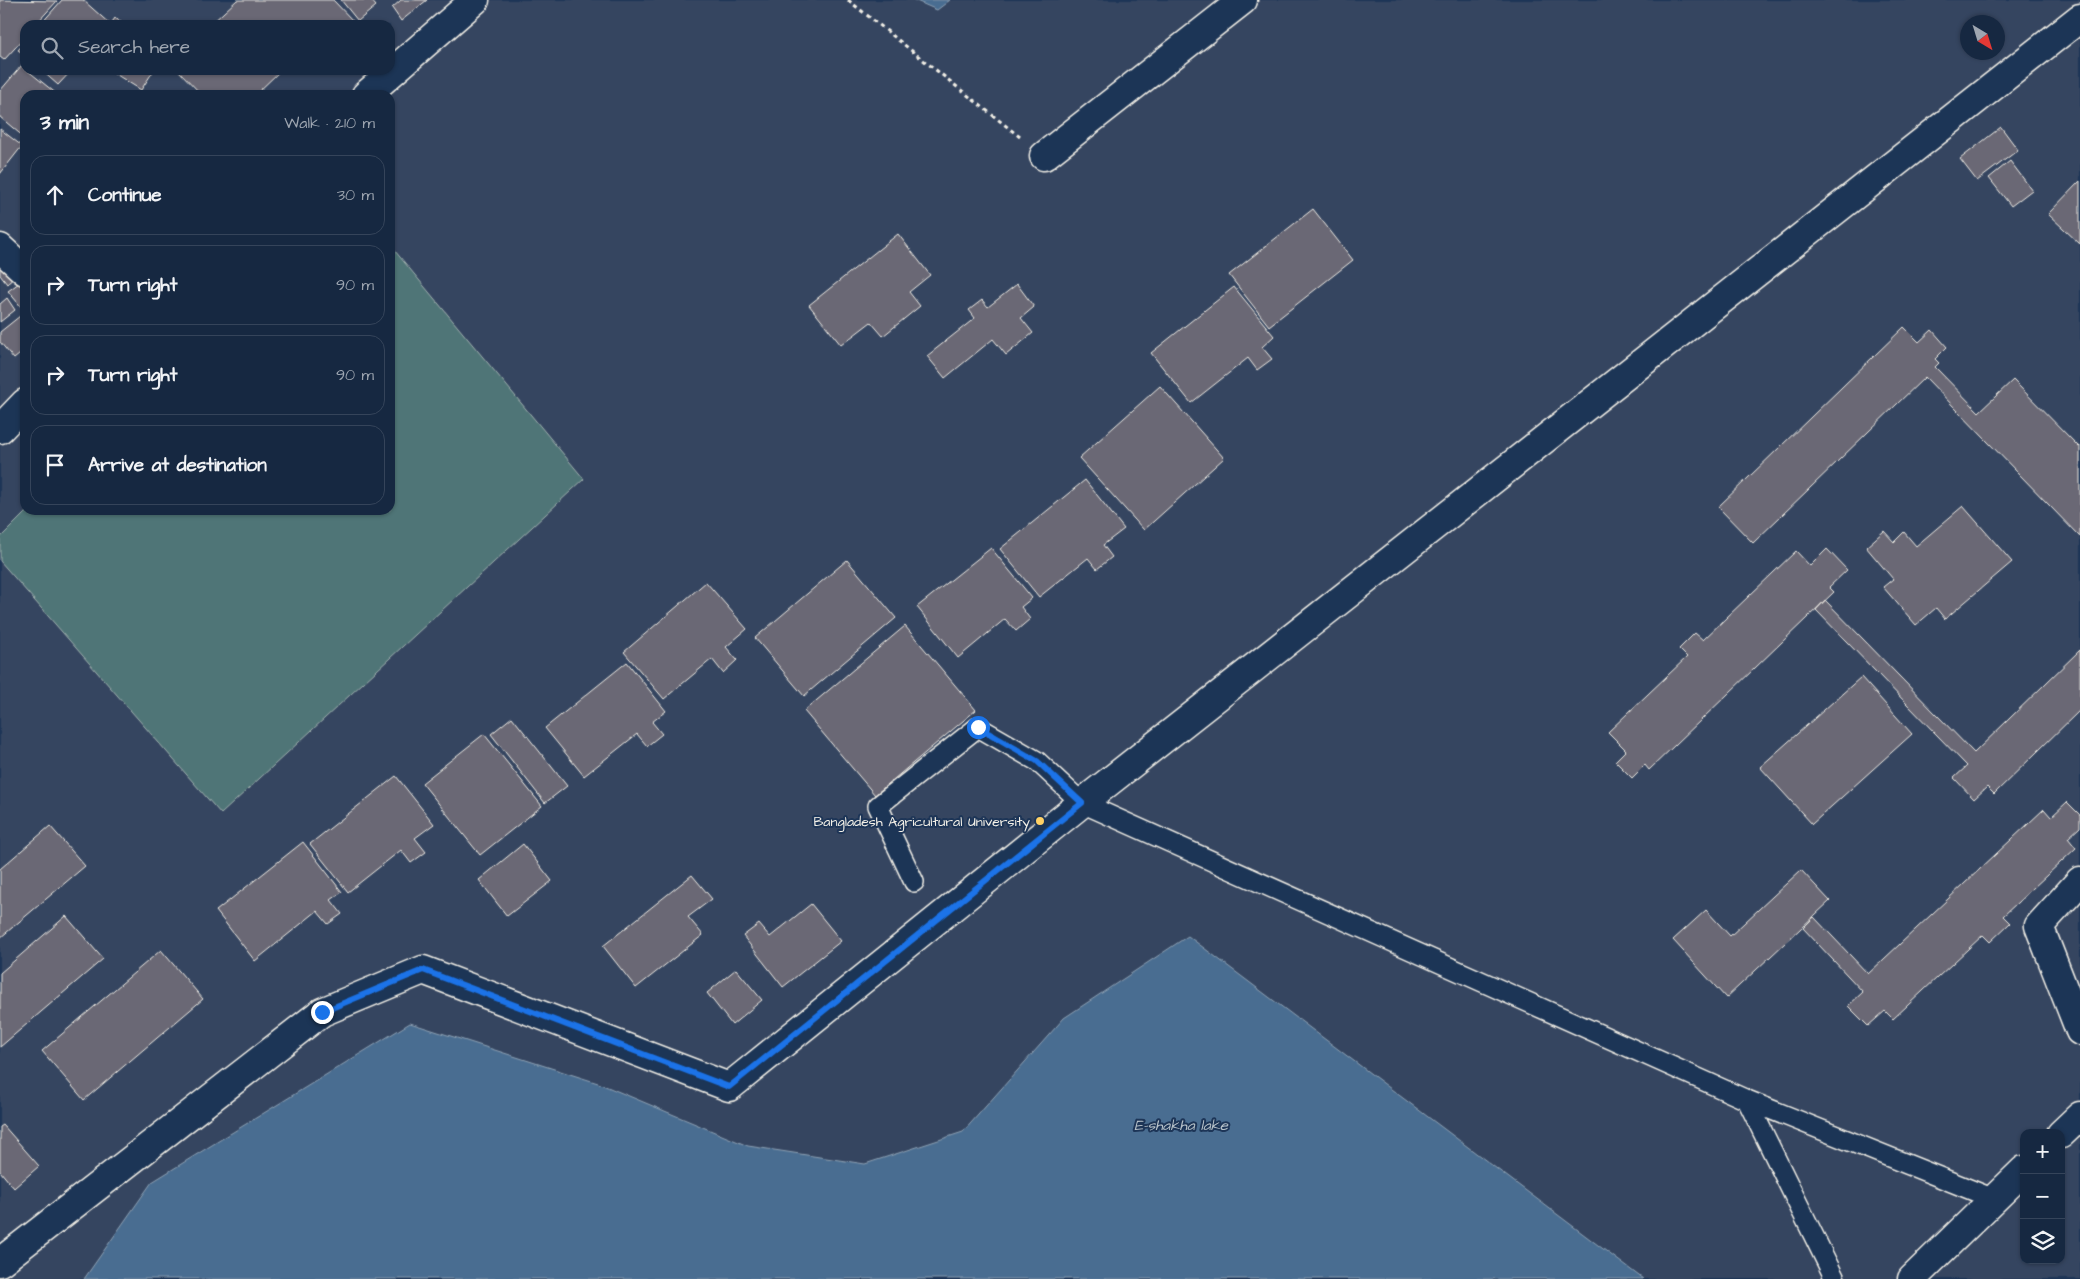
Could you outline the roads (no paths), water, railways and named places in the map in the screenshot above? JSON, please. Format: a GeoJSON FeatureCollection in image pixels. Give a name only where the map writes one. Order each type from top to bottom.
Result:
{"type":"FeatureCollection","features":[{"type":"Feature","properties":{"kind":"street"},"geometry":{"type":"LineString","coordinates":[[395,70],[475,0]]}},
{"type":"Feature","properties":{"kind":"street"},"geometry":{"type":"LineString","coordinates":[[1044,156],[1243,0]]}},
{"type":"Feature","properties":{"kind":"street"},"geometry":{"type":"LineString","coordinates":[[0,1262],[322,1012],[423,970],[729,1087],[1082,803],[2080,18]]}},
{"type":"Feature","properties":{"kind":"street"},"geometry":{"type":"LineString","coordinates":[[372,90],[389,75]]}},
{"type":"Feature","properties":{"kind":"street"},"geometry":{"type":"LineString","coordinates":[[0,248],[20,266]]}},
{"type":"Feature","properties":{"kind":"street"},"geometry":{"type":"LineString","coordinates":[[0,429],[20,408]]}},
{"type":"Feature","properties":{"kind":"street"},"geometry":{"type":"LineString","coordinates":[[2080,881],[2039,926],[2080,1031]]}},
{"type":"Feature","properties":{"kind":"street"},"geometry":{"type":"LineString","coordinates":[[2065,1130],[2080,1116]]}},
{"type":"Feature","properties":{"kind":"street"},"geometry":{"type":"LineString","coordinates":[[1912,1279],[2020,1174]]}},
{"type":"Feature","properties":{"kind":"lane"},"geometry":{"type":"LineString","coordinates":[[914,882],[878,806],[978,727],[1037,761],[1082,803],[1747,1100],[1994,1199]]}},
{"type":"Feature","properties":{"kind":"lane"},"geometry":{"type":"LineString","coordinates":[[1747,1100],[1835,1279]]}},
{"type":"Feature","properties":{"kind":"water"},"geometry":{"type":"Polygon","coordinates":[[[914,0],[950,0],[937,10],[914,0]]]}},
{"type":"Feature","properties":{"kind":"water","name":"E-shakha lake"},"geometry":{"type":"Polygon","coordinates":[[[1188,936],[1643,1279],[84,1279],[152,1182],[410,1023],[598,1083],[748,1146],[865,1164],[963,1132],[1064,1018],[1188,936]]]}},
{"type":"Feature","properties":{"kind":"place","name":"Bangladesh Agricultural University"},"geometry":{"type":"Point","coordinates":[1040,821]}}]}
